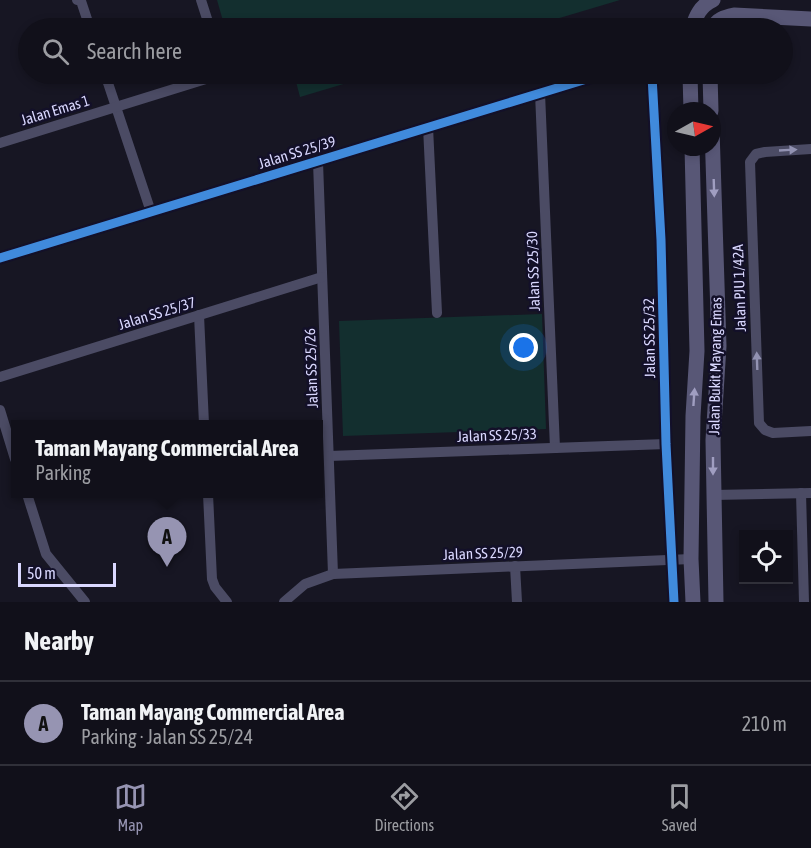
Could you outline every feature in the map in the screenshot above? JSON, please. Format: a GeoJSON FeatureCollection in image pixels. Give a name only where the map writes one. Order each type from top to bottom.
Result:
{"type":"FeatureCollection","features":[{"type":"Feature","properties":{"kind":"main road"},"geometry":{"type":"LineString","coordinates":[[695,18],[706,3],[713,0]]}},
{"type":"Feature","properties":{"kind":"main road"},"geometry":{"type":"LineString","coordinates":[[722,18],[734,15],[792,18]]}},
{"type":"Feature","properties":{"kind":"main road"},"geometry":{"type":"LineString","coordinates":[[793,18],[811,19]]}},
{"type":"Feature","properties":{"kind":"main road"},"geometry":{"type":"LineString","coordinates":[[690,84],[691,102]]}},
{"type":"Feature","properties":{"kind":"main road"},"geometry":{"type":"LineString","coordinates":[[710,84],[711,102]]}},
{"type":"Feature","properties":{"kind":"main road","name":"Jalan Bukit Mayang Emas"},"geometry":{"type":"LineString","coordinates":[[692,156],[697,351],[693,416],[691,559],[693,602]]}},
{"type":"Feature","properties":{"kind":"main road","name":"Jalan Bukit Mayang Emas"},"geometry":{"type":"LineString","coordinates":[[713,156],[719,346],[713,440],[716,602]]}},
{"type":"Feature","properties":{"kind":"street"},"geometry":{"type":"LineString","coordinates":[[201,0],[207,18]]}},
{"type":"Feature","properties":{"kind":"street"},"geometry":{"type":"LineString","coordinates":[[79,1],[86,18]]}},
{"type":"Feature","properties":{"kind":"street"},"geometry":{"type":"LineString","coordinates":[[108,84],[151,212]]}},
{"type":"Feature","properties":{"kind":"street","name":"Jalan Emas 1"},"geometry":{"type":"LineString","coordinates":[[0,142],[189,84]]}},
{"type":"Feature","properties":{"kind":"street","name":"Jalan SS 25/39"},"geometry":{"type":"LineString","coordinates":[[0,258],[570,84]]}},
{"type":"Feature","properties":{"kind":"street","name":"Jalan SS 25/32"},"geometry":{"type":"LineString","coordinates":[[652,84],[661,240],[666,444],[674,602]]}},
{"type":"Feature","properties":{"kind":"street","name":"Jalan SS 25/30"},"geometry":{"type":"LineString","coordinates":[[540,93],[555,448]]}},
{"type":"Feature","properties":{"kind":"street"},"geometry":{"type":"LineString","coordinates":[[428,127],[437,313]]}},
{"type":"Feature","properties":{"kind":"street","name":"Jalan PJU 1/42A"},"geometry":{"type":"LineString","coordinates":[[811,149],[765,152],[756,154],[750,162],[759,423],[765,430],[773,433],[811,431]]}},
{"type":"Feature","properties":{"kind":"street","name":"Jalan SS 25/26"},"geometry":{"type":"LineString","coordinates":[[318,162],[333,574]]}},
{"type":"Feature","properties":{"kind":"street","name":"Jalan SS 25/37"},"geometry":{"type":"LineString","coordinates":[[0,377],[322,277]]}},
{"type":"Feature","properties":{"kind":"street"},"geometry":{"type":"LineString","coordinates":[[199,315],[204,420]]}},
{"type":"Feature","properties":{"kind":"street"},"geometry":{"type":"LineString","coordinates":[[0,410],[11,446]]}},
{"type":"Feature","properties":{"kind":"street","name":"Jalan SS 25/33"},"geometry":{"type":"LineString","coordinates":[[329,456],[666,444]]}},
{"type":"Feature","properties":{"kind":"street"},"geometry":{"type":"LineString","coordinates":[[714,495],[806,493],[804,602]]}},
{"type":"Feature","properties":{"kind":"street"},"geometry":{"type":"LineString","coordinates":[[28,498],[46,554],[85,602]]}},
{"type":"Feature","properties":{"kind":"street"},"geometry":{"type":"LineString","coordinates":[[208,498],[212,579],[215,587],[227,602]]}},
{"type":"Feature","properties":{"kind":"street","name":"Jalan SS 25/29"},"geometry":{"type":"LineString","coordinates":[[284,602],[305,584],[333,574],[691,559]]}},
{"type":"Feature","properties":{"kind":"street"},"geometry":{"type":"LineString","coordinates":[[515,566],[517,602]]}},
{"type":"Feature","properties":{"kind":"green space"},"geometry":{"type":"Polygon","coordinates":[[[217,0],[620,0],[560,18],[222,18],[217,0]]]}},
{"type":"Feature","properties":{"kind":"green space"},"geometry":{"type":"Polygon","coordinates":[[[297,84],[344,84],[300,97],[297,84]]]}},
{"type":"Feature","properties":{"kind":"green space"},"geometry":{"type":"Polygon","coordinates":[[[542,314],[546,429],[343,436],[339,321],[542,314]]]}},
{"type":"Feature","properties":{"kind":"cycle path"},"geometry":{"type":"LineString","coordinates":[[0,258],[570,84]]}},
{"type":"Feature","properties":{"kind":"cycle path"},"geometry":{"type":"LineString","coordinates":[[652,84],[661,240],[666,444],[674,602]]}},
{"type":"Feature","properties":{"kind":"place","name":"Taman Mayang Commercial Area"},"geometry":{"type":"Point","coordinates":[167,567]}}]}
